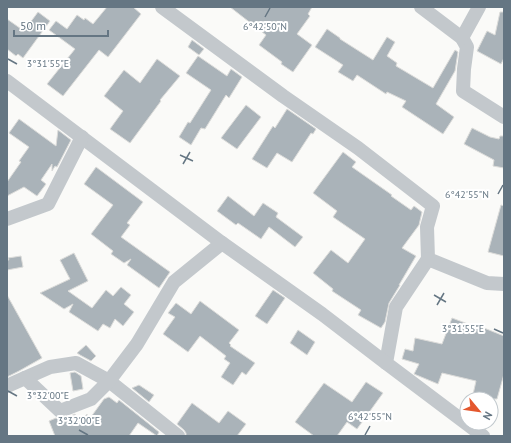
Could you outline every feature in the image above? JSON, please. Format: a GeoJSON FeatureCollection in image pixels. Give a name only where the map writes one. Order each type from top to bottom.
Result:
{"type":"FeatureCollection","features":[{"type":"Feature","properties":{"kind":"street"},"geometry":{"type":"LineString","coordinates":[[162,7],[283,96],[358,148],[433,206],[427,227],[428,259],[396,307],[386,363]]}},
{"type":"Feature","properties":{"kind":"street"},"geometry":{"type":"LineString","coordinates":[[421,7],[462,38],[467,47],[463,91],[504,117]]}},
{"type":"Feature","properties":{"kind":"street"},"geometry":{"type":"LineString","coordinates":[[462,38],[479,7]]}},
{"type":"Feature","properties":{"kind":"street"},"geometry":{"type":"LineString","coordinates":[[7,81],[222,243],[322,314],[482,436]]}},
{"type":"Feature","properties":{"kind":"street"},"geometry":{"type":"LineString","coordinates":[[7,219],[48,204],[82,137]]}},
{"type":"Feature","properties":{"kind":"street"},"geometry":{"type":"LineString","coordinates":[[25,378],[60,411],[91,400],[137,344],[174,282],[222,243]]}},
{"type":"Feature","properties":{"kind":"street"},"geometry":{"type":"LineString","coordinates":[[428,259],[487,283],[504,284]]}},
{"type":"Feature","properties":{"kind":"street"},"geometry":{"type":"LineString","coordinates":[[7,386],[50,367],[76,363],[108,381],[178,436]]}},
{"type":"Feature","properties":{"kind":"building"},"geometry":{"type":"Polygon","coordinates":[[[107,7],[133,7],[141,14],[108,57],[99,50],[63,96],[47,84],[75,49],[49,30],[56,21],[67,29],[77,15],[84,20],[85,18],[93,24],[107,7]]]}},
{"type":"Feature","properties":{"kind":"building"},"geometry":{"type":"Polygon","coordinates":[[[230,7],[312,7],[308,14],[310,16],[297,34],[312,45],[293,72],[259,45],[266,35],[230,7]]]}},
{"type":"Feature","properties":{"kind":"building"},"geometry":{"type":"Polygon","coordinates":[[[38,12],[50,21],[23,58],[18,54],[16,56],[7,49],[7,19],[24,31],[38,12]]]}},
{"type":"Feature","properties":{"kind":"building"},"geometry":{"type":"Polygon","coordinates":[[[500,12],[504,12],[504,58],[501,64],[477,51],[487,31],[495,35],[500,12]]]}},
{"type":"Feature","properties":{"kind":"building"},"geometry":{"type":"Polygon","coordinates":[[[327,29],[373,60],[387,37],[395,42],[387,56],[397,63],[396,66],[433,88],[455,50],[458,52],[455,71],[436,104],[454,117],[443,134],[402,107],[406,101],[387,92],[386,94],[357,75],[353,81],[338,72],[343,65],[315,47],[327,29]]]}},
{"type":"Feature","properties":{"kind":"building"},"geometry":{"type":"Polygon","coordinates":[[[192,40],[204,49],[199,55],[188,47],[192,40]]]}},
{"type":"Feature","properties":{"kind":"building"},"geometry":{"type":"Polygon","coordinates":[[[198,56],[227,76],[231,69],[242,77],[229,98],[226,95],[205,129],[201,128],[191,145],[179,137],[188,122],[190,123],[211,90],[186,73],[198,56]]]}},
{"type":"Feature","properties":{"kind":"building"},"geometry":{"type":"Polygon","coordinates":[[[157,59],[180,76],[160,100],[161,101],[130,143],[110,129],[123,111],[104,96],[124,70],[140,83],[157,59]]]}},
{"type":"Feature","properties":{"kind":"building"},"geometry":{"type":"Polygon","coordinates":[[[246,105],[261,117],[237,149],[221,138],[246,105]]]}},
{"type":"Feature","properties":{"kind":"building"},"geometry":{"type":"Polygon","coordinates":[[[287,109],[316,129],[313,134],[311,133],[292,162],[277,153],[267,168],[252,159],[273,126],[275,128],[287,109]]]}},
{"type":"Feature","properties":{"kind":"building"},"geometry":{"type":"Polygon","coordinates":[[[19,119],[56,146],[58,130],[71,140],[57,167],[55,166],[52,171],[52,164],[41,180],[46,184],[37,196],[24,187],[7,196],[7,182],[21,162],[19,161],[29,147],[9,133],[19,119]]]}},
{"type":"Feature","properties":{"kind":"building"},"geometry":{"type":"Polygon","coordinates":[[[472,128],[490,137],[499,139],[500,136],[504,136],[504,168],[493,166],[494,160],[464,144],[472,128]]]}},
{"type":"Feature","properties":{"kind":"building"},"geometry":{"type":"Polygon","coordinates":[[[343,152],[356,162],[352,167],[411,210],[414,206],[422,212],[419,225],[402,248],[416,256],[389,303],[385,322],[381,328],[358,315],[361,310],[332,291],[333,289],[313,273],[331,250],[348,263],[365,239],[333,217],[337,211],[313,193],[343,152]]]}},
{"type":"Feature","properties":{"kind":"building"},"geometry":{"type":"Polygon","coordinates":[[[96,167],[143,202],[127,223],[130,225],[121,237],[170,272],[159,288],[127,265],[131,259],[124,263],[111,254],[113,251],[91,234],[113,205],[84,184],[96,167]]]}},
{"type":"Feature","properties":{"kind":"building"},"geometry":{"type":"Polygon","coordinates":[[[228,196],[254,216],[263,203],[278,213],[276,217],[303,237],[295,247],[269,227],[261,239],[238,223],[236,225],[217,211],[228,196]]]}},
{"type":"Feature","properties":{"kind":"building"},"geometry":{"type":"Polygon","coordinates":[[[501,205],[504,206],[504,256],[488,252],[501,205]]]}},
{"type":"Feature","properties":{"kind":"building"},"geometry":{"type":"Polygon","coordinates":[[[74,253],[88,281],[68,291],[92,308],[106,290],[113,296],[121,287],[131,295],[124,304],[134,312],[123,326],[115,319],[110,328],[103,324],[98,331],[69,312],[73,304],[64,309],[40,293],[70,279],[60,260],[74,253]]]}},
{"type":"Feature","properties":{"kind":"building"},"geometry":{"type":"Polygon","coordinates":[[[21,256],[23,267],[7,270],[8,258],[21,256]]]}},
{"type":"Feature","properties":{"kind":"building"},"geometry":{"type":"Polygon","coordinates":[[[273,290],[285,298],[267,324],[255,316],[273,290]]]}},
{"type":"Feature","properties":{"kind":"building"},"geometry":{"type":"Polygon","coordinates":[[[7,295],[42,358],[7,377],[7,295]]]}},
{"type":"Feature","properties":{"kind":"building"},"geometry":{"type":"Polygon","coordinates":[[[200,301],[239,330],[229,343],[231,345],[230,346],[255,363],[246,375],[242,372],[233,385],[221,377],[230,363],[224,359],[226,356],[200,336],[188,352],[163,334],[175,317],[168,313],[176,303],[191,314],[200,301]]]}},
{"type":"Feature","properties":{"kind":"building"},"geometry":{"type":"Polygon","coordinates":[[[452,318],[504,336],[504,374],[499,392],[474,391],[476,381],[442,373],[438,384],[414,374],[419,364],[402,359],[405,349],[413,351],[415,338],[442,344],[452,318]]]}},
{"type":"Feature","properties":{"kind":"building"},"geometry":{"type":"Polygon","coordinates":[[[298,330],[315,342],[307,355],[290,343],[298,330]]]}},
{"type":"Feature","properties":{"kind":"building"},"geometry":{"type":"Polygon","coordinates":[[[86,345],[96,356],[91,361],[77,353],[86,345]]]}},
{"type":"Feature","properties":{"kind":"building"},"geometry":{"type":"Polygon","coordinates":[[[75,372],[81,376],[83,389],[73,391],[70,373],[75,372]]]}},
{"type":"Feature","properties":{"kind":"building"},"geometry":{"type":"Polygon","coordinates":[[[366,382],[383,393],[357,429],[347,422],[337,436],[314,436],[295,422],[324,383],[352,402],[366,382]]]}},
{"type":"Feature","properties":{"kind":"building"},"geometry":{"type":"Polygon","coordinates":[[[139,385],[154,395],[149,402],[132,388],[139,385]]]}},
{"type":"Feature","properties":{"kind":"building"},"geometry":{"type":"Polygon","coordinates":[[[109,397],[117,403],[119,400],[159,432],[157,436],[138,423],[129,436],[55,436],[49,421],[56,418],[63,419],[75,414],[79,423],[87,414],[88,421],[104,399],[109,397]]]}},
{"type":"Feature","properties":{"kind":"building"},"geometry":{"type":"Polygon","coordinates":[[[192,403],[219,423],[228,411],[246,424],[237,436],[186,436],[184,430],[177,424],[192,403]]]}}]}
